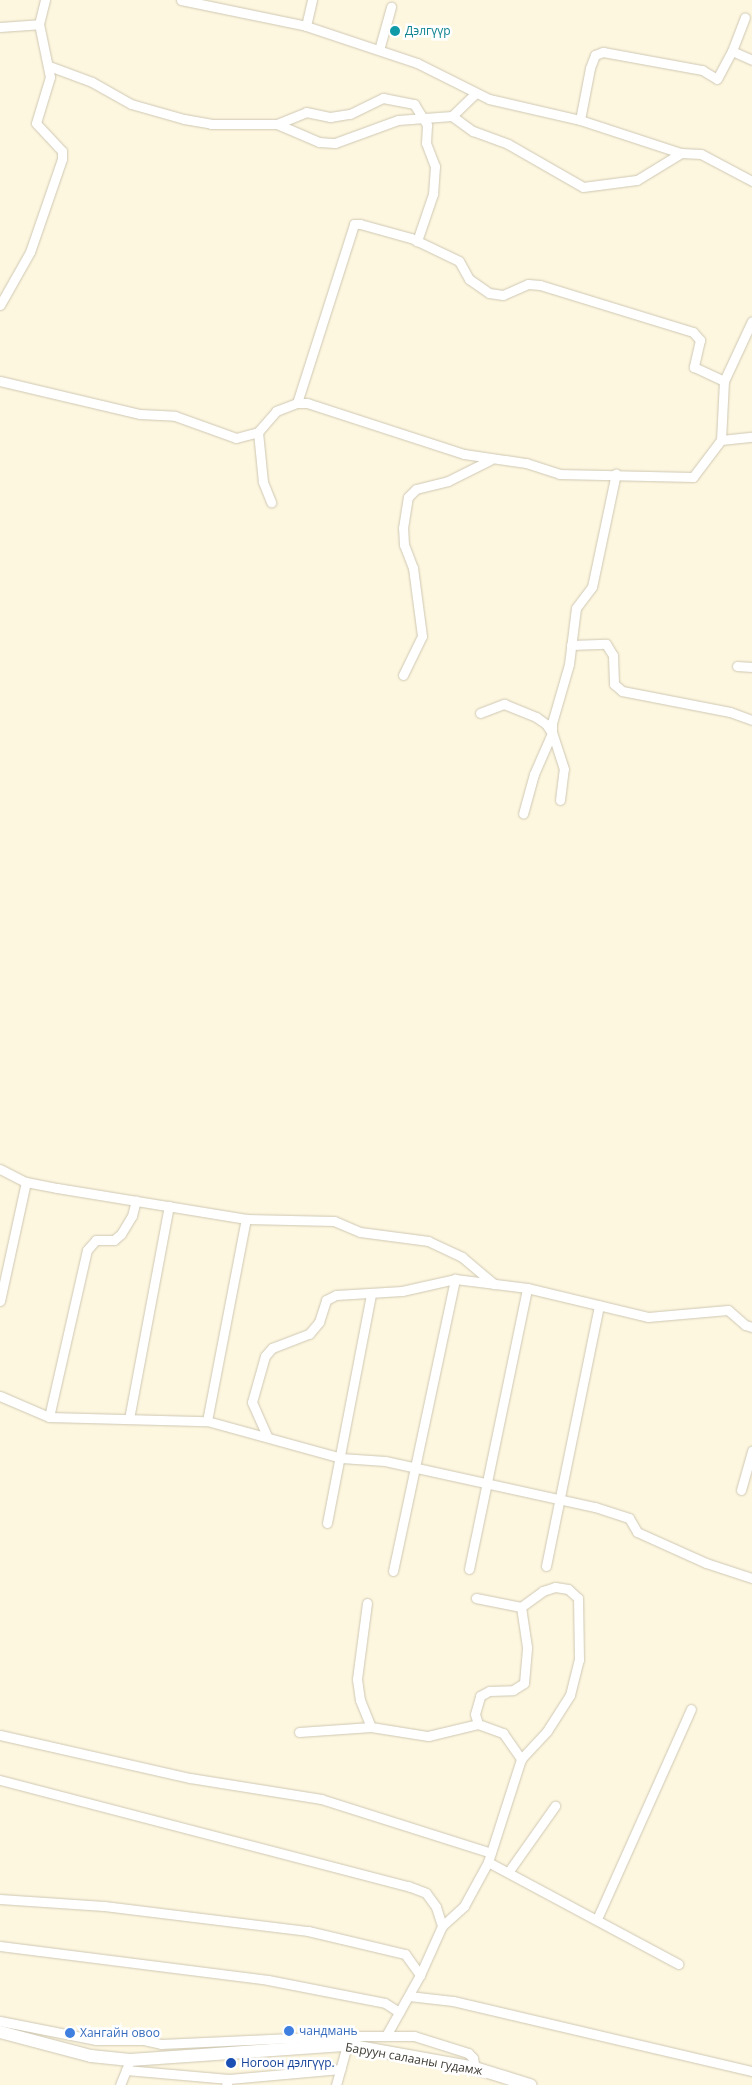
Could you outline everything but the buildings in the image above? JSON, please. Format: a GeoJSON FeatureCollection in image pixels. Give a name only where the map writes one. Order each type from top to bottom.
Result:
{"type":"FeatureCollection","features":[{"type":"Feature","properties":{"kind":"main road","name":"Баруун салааны гудамж"},"geometry":{"type":"LineString","coordinates":[[0,2032],[128,2065],[280,2046],[347,2045],[475,2068],[530,2085]]}},
{"type":"Feature","properties":{"kind":"street"},"geometry":{"type":"LineString","coordinates":[[0,305],[30,252],[62,159],[62,151],[36,123],[50,77],[39,24],[45,0]]}},
{"type":"Feature","properties":{"kind":"street"},"geometry":{"type":"LineString","coordinates":[[181,0],[306,26],[379,50],[451,77],[476,93],[580,120],[681,153],[701,154],[752,182]]}},
{"type":"Feature","properties":{"kind":"street"},"geometry":{"type":"LineString","coordinates":[[306,26],[312,0]]}},
{"type":"Feature","properties":{"kind":"street"},"geometry":{"type":"LineString","coordinates":[[379,50],[391,7]]}},
{"type":"Feature","properties":{"kind":"street"},"geometry":{"type":"LineString","coordinates":[[580,120],[590,68],[595,55],[603,52],[702,70],[717,79],[732,51],[745,17]]}},
{"type":"Feature","properties":{"kind":"street"},"geometry":{"type":"LineString","coordinates":[[0,27],[39,24]]}},
{"type":"Feature","properties":{"kind":"street"},"geometry":{"type":"LineString","coordinates":[[732,51],[752,60]]}},
{"type":"Feature","properties":{"kind":"street"},"geometry":{"type":"LineString","coordinates":[[49,66],[92,82],[131,104],[184,119],[211,124],[277,124],[306,112],[330,117],[350,114],[382,98],[414,104],[427,125],[426,143],[435,166],[433,194],[417,241]]}},
{"type":"Feature","properties":{"kind":"street"},"geometry":{"type":"LineString","coordinates":[[277,124],[319,142],[335,142],[384,123],[452,116],[476,93]]}},
{"type":"Feature","properties":{"kind":"street"},"geometry":{"type":"LineString","coordinates":[[452,116],[473,131],[508,144],[582,187],[637,180],[681,153]]}},
{"type":"Feature","properties":{"kind":"street"},"geometry":{"type":"LineString","coordinates":[[297,403],[354,224],[369,226],[417,241],[460,262],[470,279],[489,292],[503,295],[528,284],[540,285],[693,332],[700,340],[694,367],[724,381]]}},
{"type":"Feature","properties":{"kind":"street"},"geometry":{"type":"LineString","coordinates":[[0,381],[140,414],[175,416],[236,438],[258,432],[276,411],[297,403],[315,405],[464,454],[490,460],[526,463],[551,473],[693,477],[722,440],[724,381],[752,320]]}},
{"type":"Feature","properties":{"kind":"street"},"geometry":{"type":"LineString","coordinates":[[258,432],[263,482],[272,502]]}},
{"type":"Feature","properties":{"kind":"street"},"geometry":{"type":"LineString","coordinates":[[722,440],[752,437]]}},
{"type":"Feature","properties":{"kind":"street"},"geometry":{"type":"LineString","coordinates":[[403,675],[422,636],[413,568],[404,545],[403,528],[408,497],[416,489],[448,481],[490,460]]}},
{"type":"Feature","properties":{"kind":"street"},"geometry":{"type":"LineString","coordinates":[[523,814],[534,774],[552,733],[571,645],[576,608],[592,587],[616,474]]}},
{"type":"Feature","properties":{"kind":"street"},"geometry":{"type":"LineString","coordinates":[[571,645],[606,644],[613,655],[614,684],[622,691],[730,712],[752,720]]}},
{"type":"Feature","properties":{"kind":"street"},"geometry":{"type":"LineString","coordinates":[[737,666],[752,667]]}},
{"type":"Feature","properties":{"kind":"street"},"geometry":{"type":"LineString","coordinates":[[480,713],[504,704],[536,717],[546,724],[552,733],[564,769],[560,800]]}},
{"type":"Feature","properties":{"kind":"street"},"geometry":{"type":"LineString","coordinates":[[0,1169],[26,1182],[246,1219],[334,1221],[360,1232],[428,1240],[462,1256],[494,1284]]}},
{"type":"Feature","properties":{"kind":"street"},"geometry":{"type":"LineString","coordinates":[[0,1301],[26,1182]]}},
{"type":"Feature","properties":{"kind":"street"},"geometry":{"type":"LineString","coordinates":[[49,1417],[87,1250],[96,1240],[114,1240],[122,1234],[132,1216],[136,1200]]}},
{"type":"Feature","properties":{"kind":"street"},"geometry":{"type":"LineString","coordinates":[[129,1419],[169,1206]]}},
{"type":"Feature","properties":{"kind":"street"},"geometry":{"type":"LineString","coordinates":[[207,1421],[246,1219]]}},
{"type":"Feature","properties":{"kind":"street"},"geometry":{"type":"LineString","coordinates":[[393,1571],[455,1279]]}},
{"type":"Feature","properties":{"kind":"street"},"geometry":{"type":"LineString","coordinates":[[267,1436],[252,1402],[265,1356],[272,1348],[310,1334],[319,1322],[326,1300],[336,1295],[371,1294],[455,1279],[527,1288],[648,1317],[728,1310],[745,1325],[752,1327]]}},
{"type":"Feature","properties":{"kind":"street"},"geometry":{"type":"LineString","coordinates":[[469,1569],[527,1288]]}},
{"type":"Feature","properties":{"kind":"street"},"geometry":{"type":"LineString","coordinates":[[326,1523],[341,1458],[371,1294]]}},
{"type":"Feature","properties":{"kind":"street"},"geometry":{"type":"LineString","coordinates":[[546,1566],[558,1499],[599,1305]]}},
{"type":"Feature","properties":{"kind":"street"},"geometry":{"type":"LineString","coordinates":[[0,1396],[49,1417],[207,1421],[267,1436],[341,1458],[385,1461],[558,1499],[629,1518],[637,1532],[706,1563],[752,1578]]}},
{"type":"Feature","properties":{"kind":"street"},"geometry":{"type":"LineString","coordinates":[[741,1490],[752,1451]]}},
{"type":"Feature","properties":{"kind":"street"},"geometry":{"type":"LineString","coordinates":[[387,2034],[420,1975],[442,1926],[464,1906],[488,1862],[521,1759],[546,1731],[570,1694],[581,1644],[578,1598],[568,1589],[555,1587],[543,1591],[521,1607],[476,1598]]}},
{"type":"Feature","properties":{"kind":"street"},"geometry":{"type":"LineString","coordinates":[[367,1603],[357,1679],[360,1700],[370,1727]]}},
{"type":"Feature","properties":{"kind":"street"},"geometry":{"type":"LineString","coordinates":[[478,1724],[475,1714],[480,1696],[489,1691],[513,1690],[524,1682],[527,1647],[521,1607]]}},
{"type":"Feature","properties":{"kind":"street"},"geometry":{"type":"LineString","coordinates":[[597,1919],[691,1709]]}},
{"type":"Feature","properties":{"kind":"street"},"geometry":{"type":"LineString","coordinates":[[299,1732],[370,1727],[428,1736],[478,1724],[502,1733],[521,1759]]}},
{"type":"Feature","properties":{"kind":"street"},"geometry":{"type":"LineString","coordinates":[[0,1735],[190,1778],[321,1799],[491,1853]]}},
{"type":"Feature","properties":{"kind":"street"},"geometry":{"type":"LineString","coordinates":[[0,1780],[408,1886],[426,1893],[436,1907],[442,1926]]}},
{"type":"Feature","properties":{"kind":"street"},"geometry":{"type":"LineString","coordinates":[[509,1872],[555,1806]]}},
{"type":"Feature","properties":{"kind":"street"},"geometry":{"type":"LineString","coordinates":[[488,1862],[678,1964]]}},
{"type":"Feature","properties":{"kind":"street"},"geometry":{"type":"LineString","coordinates":[[0,1899],[104,1906],[308,1931],[405,1954],[420,1975]]}},
{"type":"Feature","properties":{"kind":"street"},"geometry":{"type":"LineString","coordinates":[[0,1946],[268,1980],[385,2003],[399,2012]]}},
{"type":"Feature","properties":{"kind":"street"},"geometry":{"type":"LineString","coordinates":[[408,1996],[453,2001],[752,2071]]}},
{"type":"Feature","properties":{"kind":"street"},"geometry":{"type":"LineString","coordinates":[[0,2021],[96,2040],[144,2040],[178,2044],[280,2046],[387,2034],[414,2036],[456,2047],[473,2058],[475,2068]]}},
{"type":"Feature","properties":{"kind":"street"},"geometry":{"type":"LineString","coordinates":[[91,2056],[96,2040]]}},
{"type":"Feature","properties":{"kind":"street"},"geometry":{"type":"LineString","coordinates":[[336,2085],[347,2045]]}},
{"type":"Feature","properties":{"kind":"street"},"geometry":{"type":"LineString","coordinates":[[120,2085],[128,2065],[228,2082],[340,2069]]}},
{"type":"Feature","properties":{"kind":"place","name":"Дэлгүүр"},"geometry":{"type":"Point","coordinates":[395,31]}},
{"type":"Feature","properties":{"kind":"place","name":"чандмань"},"geometry":{"type":"Point","coordinates":[289,2031]}},
{"type":"Feature","properties":{"kind":"place","name":"Хангайн овоо"},"geometry":{"type":"Point","coordinates":[70,2033]}},
{"type":"Feature","properties":{"kind":"place","name":"Ногоон дэлгүүр."},"geometry":{"type":"Point","coordinates":[231,2063]}}]}
